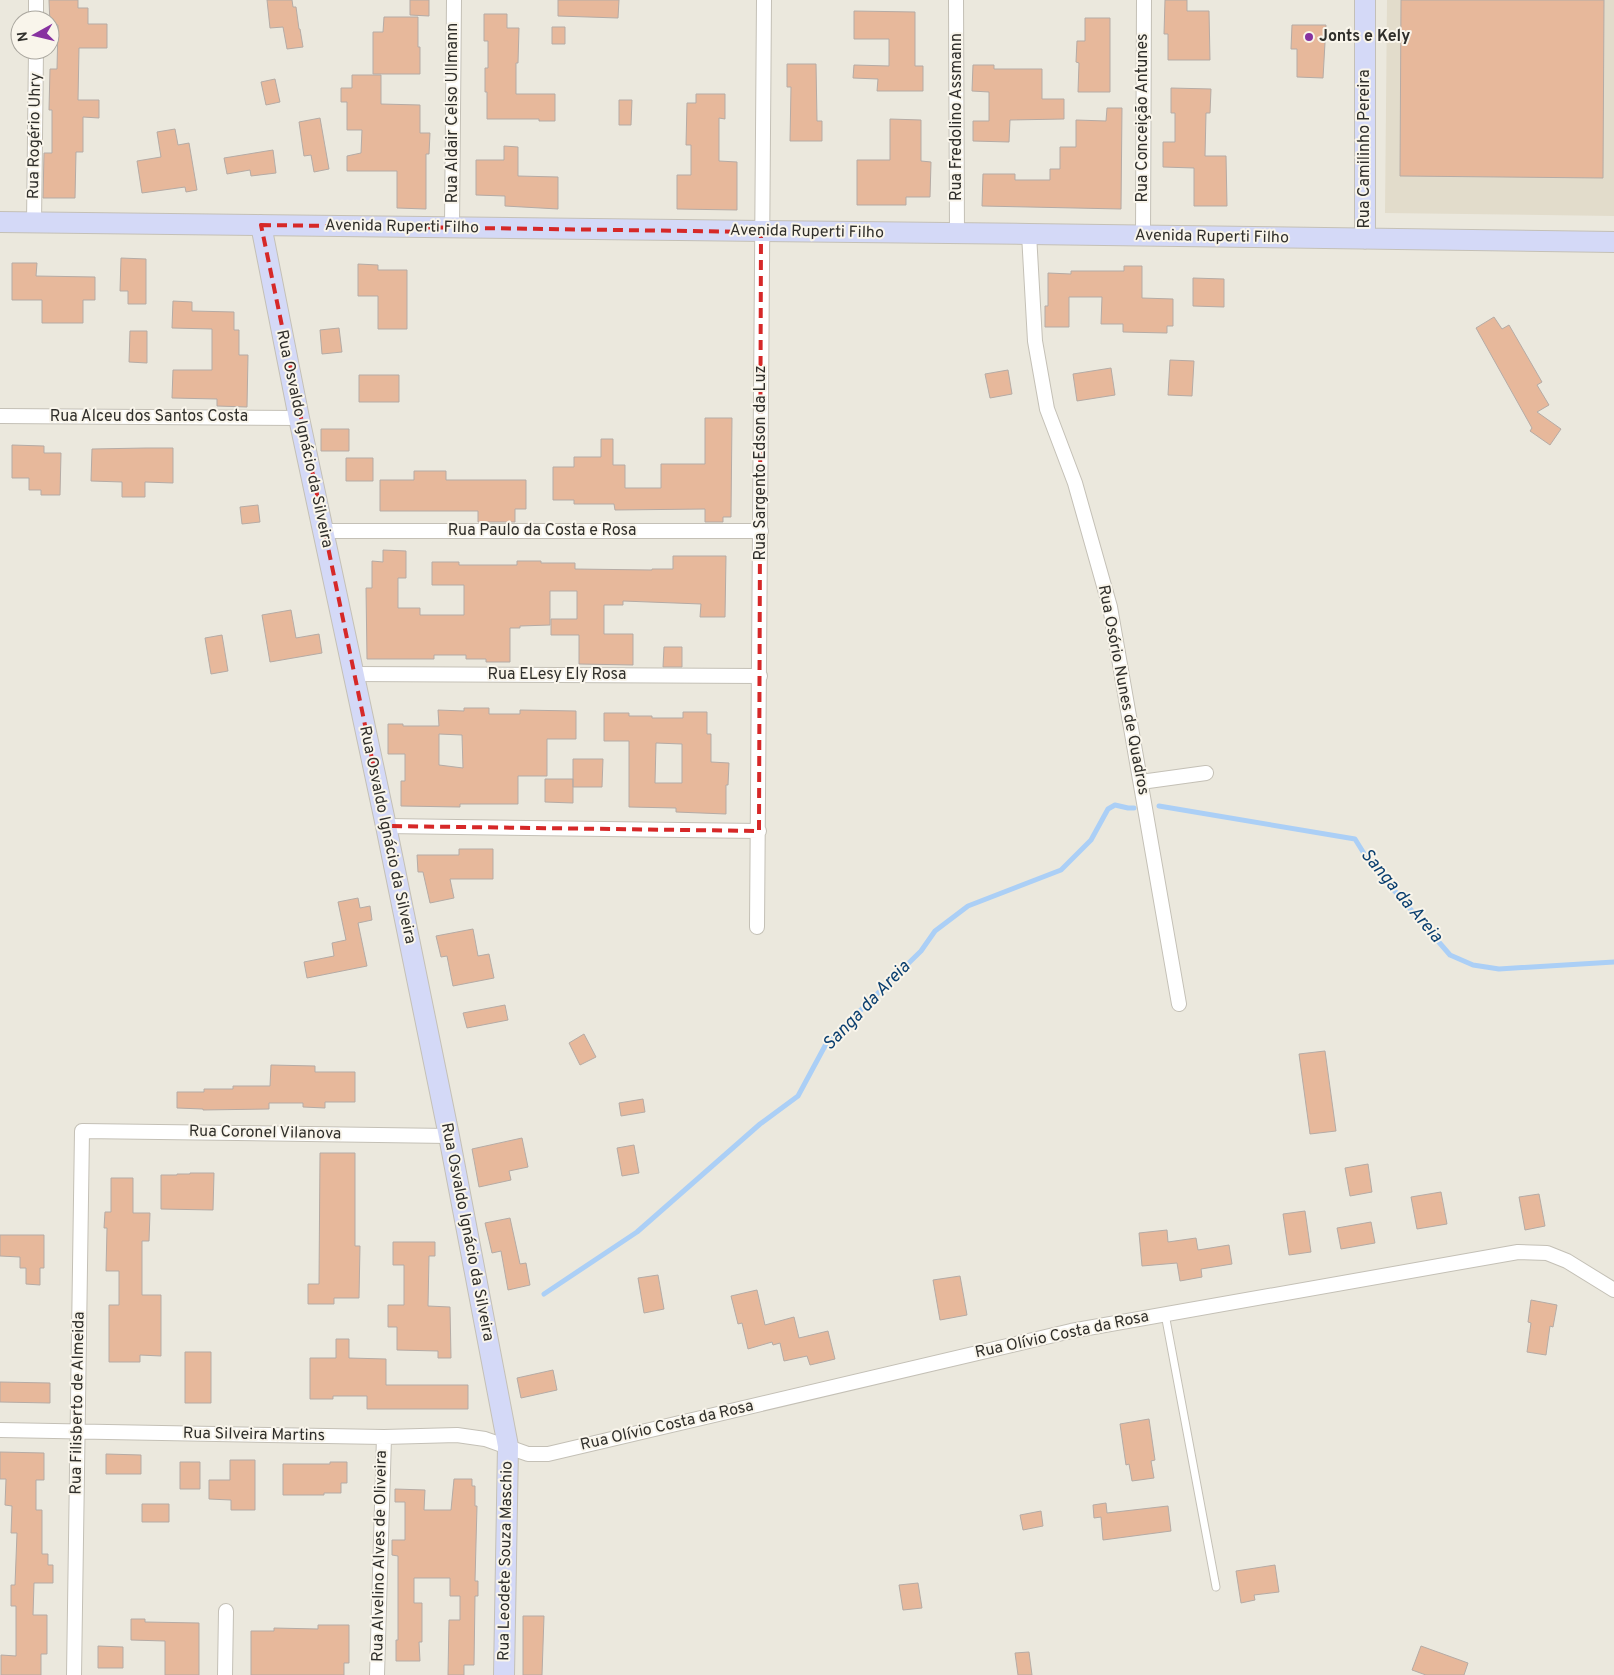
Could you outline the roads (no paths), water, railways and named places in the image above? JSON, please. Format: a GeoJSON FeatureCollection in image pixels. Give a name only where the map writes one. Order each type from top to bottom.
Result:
{"type":"FeatureCollection","features":[{"type":"Feature","properties":{"kind":"street","name":"Rua Aldair Celso Ullmann"},"geometry":{"type":"LineString","coordinates":[[452,227],[454,0]]}},
{"type":"Feature","properties":{"kind":"street","name":"Rua Sargento Edson da Luz"},"geometry":{"type":"LineString","coordinates":[[757,927],[764,0]]}},
{"type":"Feature","properties":{"kind":"street","name":"Rua Fredolino Assmann"},"geometry":{"type":"LineString","coordinates":[[956,0],[957,234]]}},
{"type":"Feature","properties":{"kind":"street","name":"Rua Conceição Antunes"},"geometry":{"type":"LineString","coordinates":[[1143,236],[1144,0]]}},
{"type":"Feature","properties":{"kind":"street","name":"Rua Camilinho Pereira"},"geometry":{"type":"LineString","coordinates":[[1365,0],[1365,239]]}},
{"type":"Feature","properties":{"kind":"street","name":"Rua Rogério Uhry"},"geometry":{"type":"LineString","coordinates":[[34,223],[36,60]]}},
{"type":"Feature","properties":{"kind":"street","name":"Avenida Ruperti Filho"},"geometry":{"type":"LineString","coordinates":[[0,222],[1614,242]]}},
{"type":"Feature","properties":{"kind":"street","name":"Rua Osvaldo Ignácio da Silveira"},"geometry":{"type":"LineString","coordinates":[[261,225],[298,418],[386,826],[449,1136],[508,1446]]}},
{"type":"Feature","properties":{"kind":"street","name":"Rua Osório Nunes de Quadros"},"geometry":{"type":"LineString","coordinates":[[1029,234],[1035,341],[1048,409],[1075,483],[1110,607],[1180,1004]]}},
{"type":"Feature","properties":{"kind":"street","name":"Rua Alceu dos Santos Costa"},"geometry":{"type":"LineString","coordinates":[[0,416],[298,418]]}},
{"type":"Feature","properties":{"kind":"street","name":"Rua Paulo da Costa e Rosa"},"geometry":{"type":"LineString","coordinates":[[323,531],[761,531]]}},
{"type":"Feature","properties":{"kind":"street","name":"Rua ELesy Ely Rosa"},"geometry":{"type":"LineString","coordinates":[[353,674],[760,676]]}},
{"type":"Feature","properties":{"kind":"street"},"geometry":{"type":"LineString","coordinates":[[1141,782],[1206,773]]}},
{"type":"Feature","properties":{"kind":"street"},"geometry":{"type":"LineString","coordinates":[[386,826],[759,830]]}},
{"type":"Feature","properties":{"kind":"street","name":"Rua Coronel Vilanova"},"geometry":{"type":"LineString","coordinates":[[82,1131],[449,1136]]}},
{"type":"Feature","properties":{"kind":"street","name":"Rua Filisberto de Almeida"},"geometry":{"type":"LineString","coordinates":[[74,1675],[82,1131]]}},
{"type":"Feature","properties":{"kind":"street","name":"Rua Olívio Costa da Rosa"},"geometry":{"type":"LineString","coordinates":[[508,1446],[528,1454],[548,1454],[1071,1331],[1518,1252],[1547,1253],[1567,1262],[1614,1290]]}},
{"type":"Feature","properties":{"kind":"street","name":"Rua Silveira Martins"},"geometry":{"type":"LineString","coordinates":[[0,1430],[384,1437],[457,1435],[485,1439],[508,1446]]}},
{"type":"Feature","properties":{"kind":"street","name":"Rua Alvelino Alves de Oliveira"},"geometry":{"type":"LineString","coordinates":[[378,1675],[384,1437]]}},
{"type":"Feature","properties":{"kind":"street","name":"Rua Leodete Souza Maschio"},"geometry":{"type":"LineString","coordinates":[[504,1675],[508,1446]]}},
{"type":"Feature","properties":{"kind":"street"},"geometry":{"type":"LineString","coordinates":[[225,1675],[226,1612]]}},
{"type":"Feature","properties":{"kind":"lane"},"geometry":{"type":"LineString","coordinates":[[1165,1314],[1216,1587]]}},
{"type":"Feature","properties":{"kind":"waterway","name":"Sanga da Areia"},"geometry":{"type":"LineString","coordinates":[[544,1294],[637,1232],[760,1124],[798,1096],[826,1044],[921,951],[935,931],[968,906],[1061,870],[1091,840],[1108,809],[1115,805],[1134,808]]}},
{"type":"Feature","properties":{"kind":"waterway","name":"Sanga da Areia"},"geometry":{"type":"LineString","coordinates":[[1159,806],[1355,839],[1368,860],[1450,955],[1473,965],[1499,969],[1614,962]]}},
{"type":"Feature","properties":{"kind":"place","name":"Jonts e Kely"},"geometry":{"type":"Point","coordinates":[1309,37]}}]}
